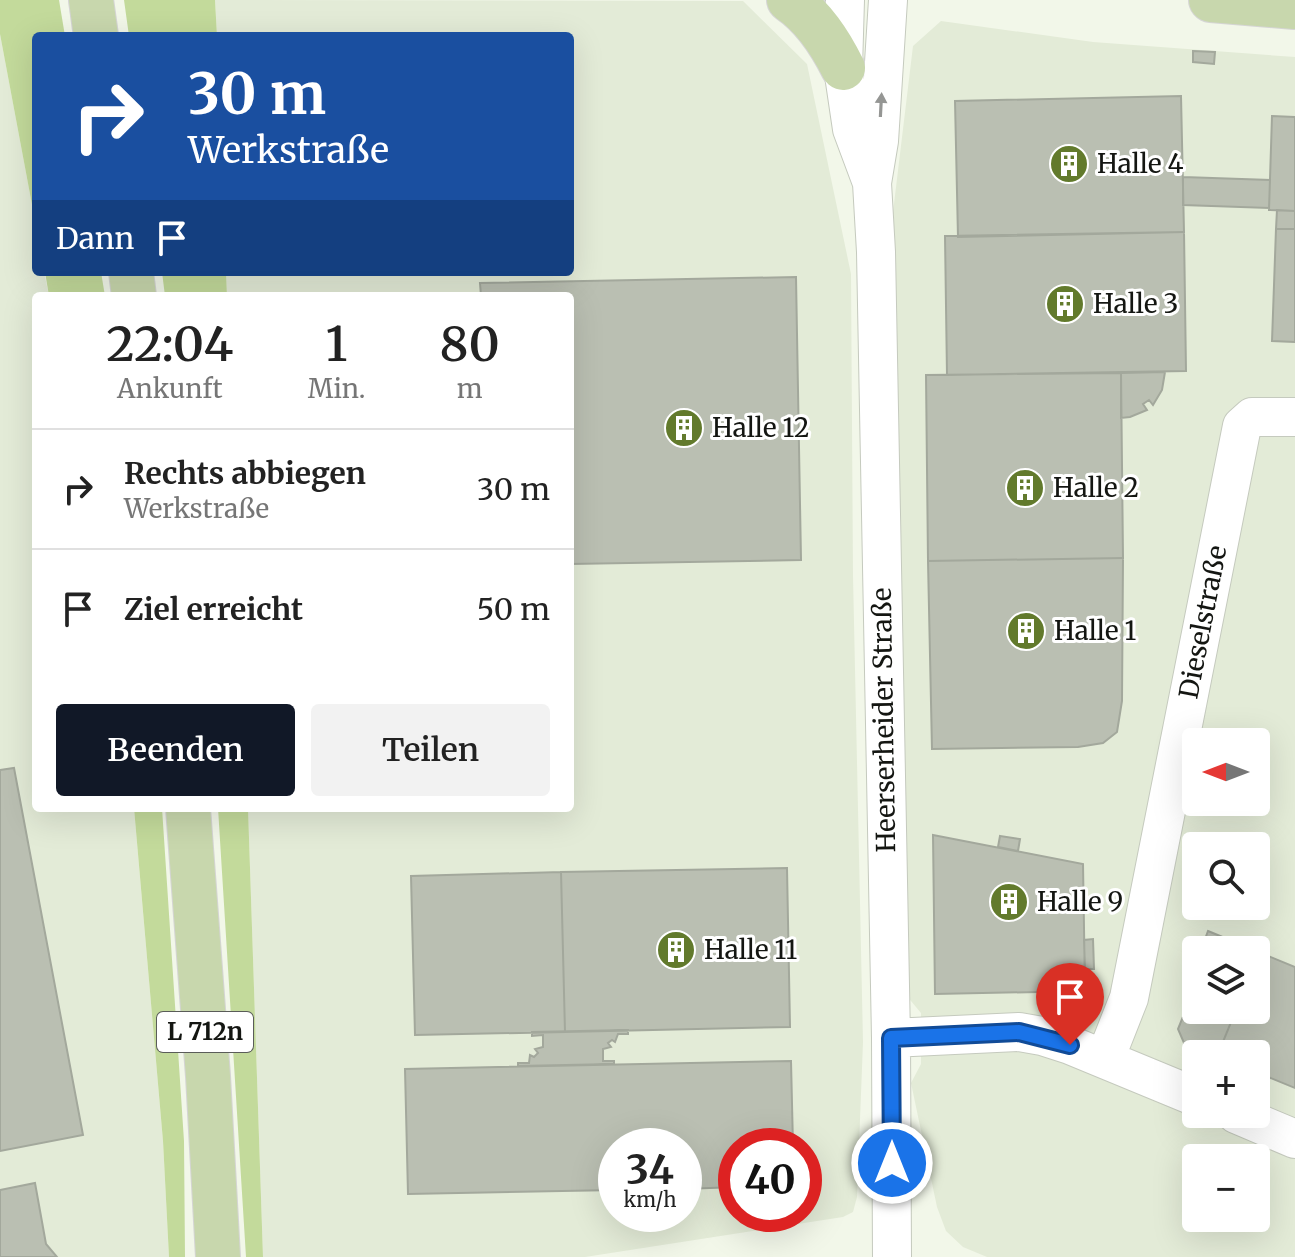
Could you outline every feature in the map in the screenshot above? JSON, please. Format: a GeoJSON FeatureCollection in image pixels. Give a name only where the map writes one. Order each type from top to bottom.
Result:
{"type":"FeatureCollection","features":[{"type":"Feature","properties":{"kind":"main road"},"geometry":{"type":"LineString","coordinates":[[91,0],[95,32]]}},
{"type":"Feature","properties":{"kind":"main road"},"geometry":{"type":"LineString","coordinates":[[789,0],[817,26],[843,68]]}},
{"type":"Feature","properties":{"kind":"main road"},"geometry":{"type":"LineString","coordinates":[[1211,0],[1295,7]]}},
{"type":"Feature","properties":{"kind":"main road","name":"L 712n"},"geometry":{"type":"LineString","coordinates":[[188,812],[218,1257]]}},
{"type":"Feature","properties":{"kind":"street","name":"Heerserheider Straße"},"geometry":{"type":"LineString","coordinates":[[845,0],[843,68],[852,129],[872,183]]}},
{"type":"Feature","properties":{"kind":"street","name":"Heerserheider Straße"},"geometry":{"type":"LineString","coordinates":[[888,0],[879,141],[872,183],[876,252],[891,1038],[892,1257]]}},
{"type":"Feature","properties":{"kind":"street","name":"Dieselstraße"},"geometry":{"type":"LineString","coordinates":[[1105,1059],[1129,998],[1242,426],[1252,417],[1295,417]]}},
{"type":"Feature","properties":{"kind":"street"},"geometry":{"type":"LineString","coordinates":[[891,1038],[1019,1032],[1070,1045],[1182,1091]]}},
{"type":"Feature","properties":{"kind":"street"},"geometry":{"type":"LineString","coordinates":[[1269,1128],[1295,1139]]}},
{"type":"Feature","properties":{"kind":"shaded area"},"geometry":{"type":"Polygon","coordinates":[[[215,0],[743,1],[807,64],[851,274],[853,576],[863,1042],[857,1197],[853,1212],[822,1220],[822,1128],[718,1128],[718,1232],[746,1232],[585,1257],[263,1257],[248,812],[574,812],[574,292],[227,292],[226,276],[574,276],[574,32],[217,32],[215,0]]]}},
{"type":"Feature","properties":{"kind":"shaded area"},"geometry":{"type":"Polygon","coordinates":[[[941,21],[1093,42],[1295,57],[1295,1257],[987,1257],[963,1247],[946,1231],[937,1207],[911,1083],[921,1064],[921,1013],[906,995],[893,212],[913,46],[941,21]]]}},
{"type":"Feature","properties":{"kind":"shaded area"},"geometry":{"type":"Polygon","coordinates":[[[0,34],[32,205],[32,276],[45,276],[48,292],[32,292],[32,812],[134,812],[163,1141],[169,1257],[0,1257],[0,34]]]}},
{"type":"Feature","properties":{"kind":"green space"},"geometry":{"type":"Polygon","coordinates":[[[0,0],[59,0],[64,32],[32,32],[32,205],[0,34],[0,0]]]}},
{"type":"Feature","properties":{"kind":"green space"},"geometry":{"type":"Polygon","coordinates":[[[124,0],[215,0],[217,32],[128,32],[124,0]]]}},
{"type":"Feature","properties":{"kind":"green space"},"geometry":{"type":"Polygon","coordinates":[[[46,276],[102,276],[104,292],[48,292],[46,276]]]}},
{"type":"Feature","properties":{"kind":"green space"},"geometry":{"type":"Polygon","coordinates":[[[162,276],[226,276],[227,292],[164,292],[162,276]]]}},
{"type":"Feature","properties":{"kind":"green space"},"geometry":{"type":"Polygon","coordinates":[[[134,812],[162,812],[184,1141],[185,1257],[169,1257],[163,1141],[134,812]]]}},
{"type":"Feature","properties":{"kind":"green space"},"geometry":{"type":"Polygon","coordinates":[[[218,812],[248,812],[263,1257],[246,1257],[218,812]]]}},
{"type":"Feature","properties":{"kind":"building"},"geometry":{"type":"Polygon","coordinates":[[[1193,51],[1215,52],[1214,64],[1193,62],[1193,51]]]}},
{"type":"Feature","properties":{"kind":"building","name":"Halle 4"},"geometry":{"type":"Polygon","coordinates":[[[1181,96],[1184,232],[958,237],[955,101],[1181,96]]]}},
{"type":"Feature","properties":{"kind":"building"},"geometry":{"type":"Polygon","coordinates":[[[1272,116],[1295,117],[1295,211],[1269,210],[1272,116]]]}},
{"type":"Feature","properties":{"kind":"building"},"geometry":{"type":"Polygon","coordinates":[[[1183,177],[1270,180],[1269,208],[1183,205],[1183,177]]]}},
{"type":"Feature","properties":{"kind":"building"},"geometry":{"type":"Polygon","coordinates":[[[1277,210],[1295,211],[1295,229],[1276,229],[1277,210]]]}},
{"type":"Feature","properties":{"kind":"building"},"geometry":{"type":"Polygon","coordinates":[[[1276,229],[1295,229],[1295,342],[1272,341],[1276,229]]]}},
{"type":"Feature","properties":{"kind":"building","name":"Halle 3"},"geometry":{"type":"Polygon","coordinates":[[[1184,232],[1186,371],[947,375],[945,236],[1184,232]]]}},
{"type":"Feature","properties":{"kind":"building","name":"Halle 12"},"geometry":{"type":"Polygon","coordinates":[[[796,277],[801,560],[574,564],[574,292],[481,292],[480,283],[796,277]]]}},
{"type":"Feature","properties":{"kind":"building"},"geometry":{"type":"Polygon","coordinates":[[[1165,372],[1162,390],[1153,405],[1149,400],[1143,404],[1147,410],[1121,418],[1121,373],[1165,372]]]}},
{"type":"Feature","properties":{"kind":"building","name":"Halle 2"},"geometry":{"type":"Polygon","coordinates":[[[1121,373],[1123,558],[928,561],[926,375],[1121,373]]]}},
{"type":"Feature","properties":{"kind":"building","name":"Halle 1"},"geometry":{"type":"Polygon","coordinates":[[[1123,558],[1122,701],[1117,732],[1103,743],[1078,747],[932,749],[928,561],[1123,558]]]}},
{"type":"Feature","properties":{"kind":"building"},"geometry":{"type":"Polygon","coordinates":[[[14,768],[83,1135],[0,1151],[0,770],[14,768]]]}},
{"type":"Feature","properties":{"kind":"building","name":"Halle 9"},"geometry":{"type":"Polygon","coordinates":[[[933,835],[1083,864],[1085,991],[935,994],[933,835]]]}},
{"type":"Feature","properties":{"kind":"building"},"geometry":{"type":"Polygon","coordinates":[[[1000,836],[1020,839],[1018,851],[998,847],[1000,836]]]}},
{"type":"Feature","properties":{"kind":"building","name":"Halle 11"},"geometry":{"type":"Polygon","coordinates":[[[787,868],[790,1027],[565,1032],[561,872],[787,868]]]}},
{"type":"Feature","properties":{"kind":"building"},"geometry":{"type":"Polygon","coordinates":[[[561,872],[565,1032],[415,1035],[411,876],[561,872]]]}},
{"type":"Feature","properties":{"kind":"building"},"geometry":{"type":"Polygon","coordinates":[[[1093,939],[1094,969],[1085,969],[1084,940],[1093,939]]]}},
{"type":"Feature","properties":{"kind":"building"},"geometry":{"type":"Polygon","coordinates":[[[1270,957],[1295,967],[1295,1088],[1270,1078],[1270,1040],[1224,1040],[1230,1024],[1270,1024],[1270,957]]]}},
{"type":"Feature","properties":{"kind":"building"},"geometry":{"type":"Polygon","coordinates":[[[1182,1019],[1182,1024],[1230,1024],[1224,1040],[1183,1040],[1178,1029],[1182,1019]]]}},
{"type":"Feature","properties":{"kind":"building"},"geometry":{"type":"Polygon","coordinates":[[[628,1030],[628,1034],[618,1034],[615,1042],[612,1040],[608,1043],[611,1047],[603,1049],[603,1061],[614,1061],[614,1064],[518,1066],[518,1063],[529,1063],[530,1055],[534,1057],[538,1053],[535,1049],[543,1047],[543,1035],[532,1036],[532,1032],[628,1030]]]}},
{"type":"Feature","properties":{"kind":"building"},"geometry":{"type":"Polygon","coordinates":[[[791,1061],[793,1128],[718,1128],[718,1188],[702,1188],[702,1128],[598,1128],[598,1190],[408,1194],[405,1069],[791,1061]]]}},
{"type":"Feature","properties":{"kind":"building"},"geometry":{"type":"Polygon","coordinates":[[[35,1183],[46,1244],[57,1257],[0,1257],[0,1190],[35,1183]]]}},
{"type":"Feature","properties":{"kind":"place","name":"Halle 4"},"geometry":{"type":"Point","coordinates":[1069,164]}},
{"type":"Feature","properties":{"kind":"place","name":"Halle 3"},"geometry":{"type":"Point","coordinates":[1065,304]}},
{"type":"Feature","properties":{"kind":"place","name":"Halle 12"},"geometry":{"type":"Point","coordinates":[684,428]}},
{"type":"Feature","properties":{"kind":"place","name":"Halle 2"},"geometry":{"type":"Point","coordinates":[1025,488]}},
{"type":"Feature","properties":{"kind":"place","name":"Halle 1"},"geometry":{"type":"Point","coordinates":[1026,631]}},
{"type":"Feature","properties":{"kind":"place","name":"Halle 9"},"geometry":{"type":"Point","coordinates":[1009,902]}},
{"type":"Feature","properties":{"kind":"place","name":"Halle 11"},"geometry":{"type":"Point","coordinates":[676,950]}},
{"type":"Feature","properties":{"kind":"route"},"geometry":{"type":"LineString","coordinates":[[892,1163],[891,1038],[1019,1032],[1070,1045]]}}]}
